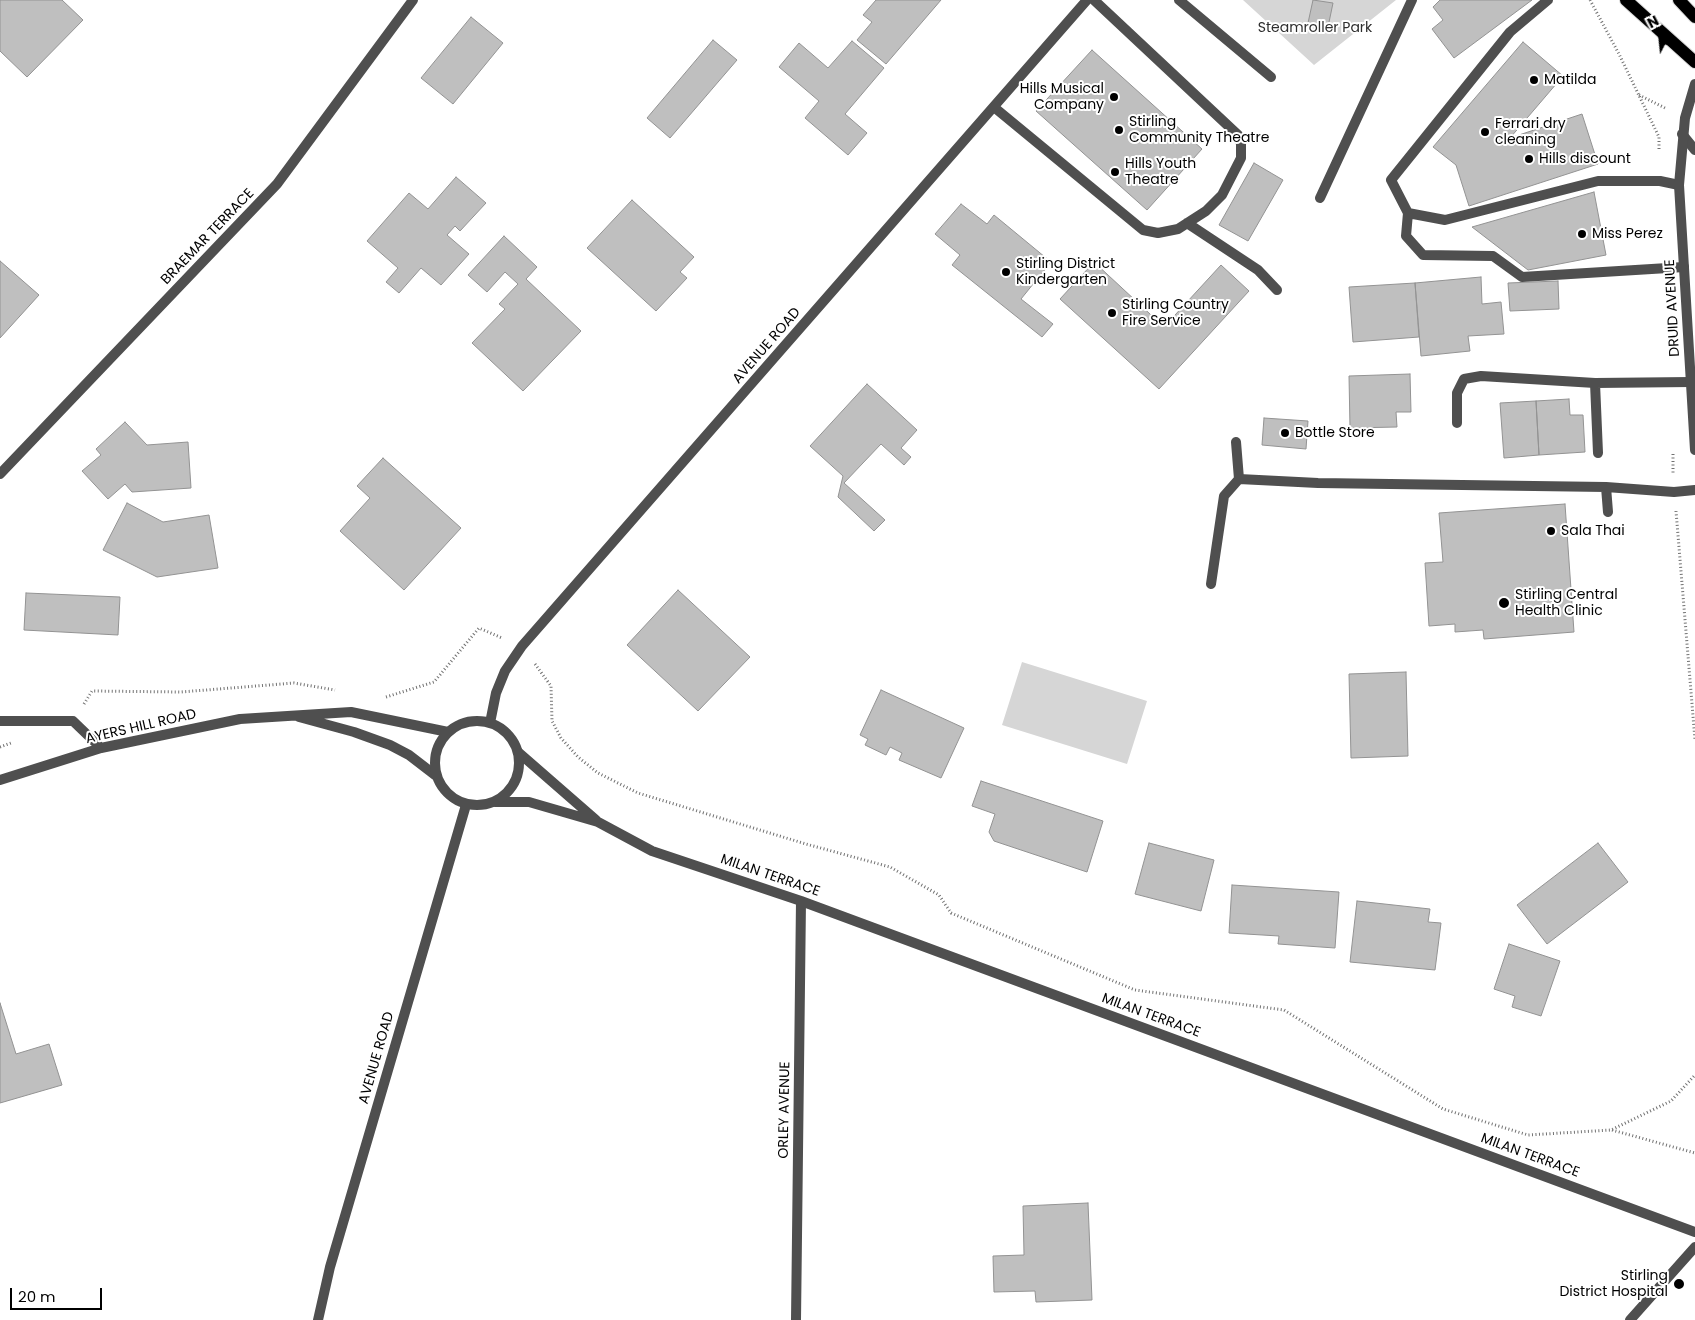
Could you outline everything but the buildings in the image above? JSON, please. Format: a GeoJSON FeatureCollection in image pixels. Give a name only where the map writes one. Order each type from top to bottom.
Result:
{"type":"FeatureCollection","features":[{"type":"Feature","properties":{"kind":"main road"},"geometry":{"type":"LineString","coordinates":[[1626,0],[1695,62]]}},
{"type":"Feature","properties":{"kind":"main road"},"geometry":{"type":"LineString","coordinates":[[1679,0],[1695,17]]}},
{"type":"Feature","properties":{"kind":"street","name":"BRAEMAR TERRACE"},"geometry":{"type":"LineString","coordinates":[[0,474],[277,184],[414,0]]}},
{"type":"Feature","properties":{"kind":"street","name":"AVENUE ROAD"},"geometry":{"type":"LineString","coordinates":[[490,722],[496,693],[505,671],[522,646],[1087,0]]}},
{"type":"Feature","properties":{"kind":"street"},"geometry":{"type":"LineString","coordinates":[[994,108],[1143,230],[1158,233],[1178,229],[1206,211],[1222,195],[1241,158],[1241,144],[1234,130],[1094,0]]}},
{"type":"Feature","properties":{"kind":"street"},"geometry":{"type":"LineString","coordinates":[[1179,0],[1271,77]]}},
{"type":"Feature","properties":{"kind":"street"},"geometry":{"type":"LineString","coordinates":[[1320,198],[1412,0]]}},
{"type":"Feature","properties":{"kind":"street"},"geometry":{"type":"LineString","coordinates":[[1548,0],[1510,32],[1391,180],[1408,213],[1406,236],[1423,255],[1493,256],[1522,277],[1684,267]]}},
{"type":"Feature","properties":{"kind":"street","name":"DRUID AVENUE"},"geometry":{"type":"LineString","coordinates":[[1695,84],[1682,134],[1679,185],[1695,450]]}},
{"type":"Feature","properties":{"kind":"street"},"geometry":{"type":"LineString","coordinates":[[1682,134],[1695,150]]}},
{"type":"Feature","properties":{"kind":"street"},"geometry":{"type":"LineString","coordinates":[[1408,213],[1445,220],[1598,181],[1660,181],[1679,185]]}},
{"type":"Feature","properties":{"kind":"street"},"geometry":{"type":"LineString","coordinates":[[1188,223],[1258,270],[1277,290]]}},
{"type":"Feature","properties":{"kind":"street"},"geometry":{"type":"LineString","coordinates":[[1457,423],[1458,393],[1464,379],[1481,376],[1595,382],[1691,382]]}},
{"type":"Feature","properties":{"kind":"street"},"geometry":{"type":"LineString","coordinates":[[1595,382],[1598,453]]}},
{"type":"Feature","properties":{"kind":"street"},"geometry":{"type":"LineString","coordinates":[[1211,584],[1224,496],[1239,479],[1236,442]]}},
{"type":"Feature","properties":{"kind":"street"},"geometry":{"type":"LineString","coordinates":[[1239,479],[1318,483],[1606,487],[1674,492],[1695,490]]}},
{"type":"Feature","properties":{"kind":"street"},"geometry":{"type":"LineString","coordinates":[[1606,487],[1608,512]]}},
{"type":"Feature","properties":{"kind":"street","name":"AYERS HILL ROAD"},"geometry":{"type":"LineString","coordinates":[[0,780],[102,748],[240,719],[351,712],[448,732]]}},
{"type":"Feature","properties":{"kind":"street","name":"AYERS HILL ROAD"},"geometry":{"type":"LineString","coordinates":[[291,715],[390,744],[409,755],[435,775]]}},
{"type":"Feature","properties":{"kind":"street"},"geometry":{"type":"LineString","coordinates":[[0,721],[72,721],[102,748]]}},
{"type":"Feature","properties":{"kind":"street"},"geometry":{"type":"LineString","coordinates":[[475,721],[490,722],[508,734],[518,752],[519,767],[516,781],[508,793],[495,802],[481,806],[466,805],[447,794],[435,775],[434,760],[439,744],[448,732],[460,724],[475,721]]}},
{"type":"Feature","properties":{"kind":"street","name":"MILAN TERRACE"},"geometry":{"type":"LineString","coordinates":[[518,752],[598,822]]}},
{"type":"Feature","properties":{"kind":"street","name":"MILAN TERRACE"},"geometry":{"type":"LineString","coordinates":[[495,802],[530,802],[598,822],[652,851],[801,901],[1695,1232]]}},
{"type":"Feature","properties":{"kind":"street","name":"AVENUE ROAD"},"geometry":{"type":"LineString","coordinates":[[318,1320],[330,1267],[466,805]]}},
{"type":"Feature","properties":{"kind":"street","name":"ORLEY AVENUE"},"geometry":{"type":"LineString","coordinates":[[796,1320],[801,901]]}},
{"type":"Feature","properties":{"kind":"street"},"geometry":{"type":"LineString","coordinates":[[1630,1320],[1695,1247]]}},
{"type":"Feature","properties":{"kind":"path"},"geometry":{"type":"LineString","coordinates":[[1590,0],[1619,54],[1659,137]]}},
{"type":"Feature","properties":{"kind":"path"},"geometry":{"type":"LineString","coordinates":[[381,698],[434,682],[479,628],[522,646],[551,686],[552,721],[561,738],[578,757],[598,773],[638,793],[806,844],[890,867],[939,895],[951,913],[1135,990],[1284,1010],[1443,1110],[1528,1136],[1611,1130],[1695,1153]]}},
{"type":"Feature","properties":{"kind":"path"},"geometry":{"type":"LineString","coordinates":[[72,721],[92,692],[181,692],[294,683],[342,692]]}},
{"type":"Feature","properties":{"kind":"path"},"geometry":{"type":"LineString","coordinates":[[0,748],[18,741]]}},
{"type":"Feature","properties":{"kind":"path"},"geometry":{"type":"LineString","coordinates":[[1611,1130],[1671,1101],[1695,1075]]}},
{"type":"Feature","properties":{"kind":"green space","name":"Steamroller Park"},"geometry":{"type":"Polygon","coordinates":[[[1243,0],[1396,0],[1314,65],[1243,0]]]}},
{"type":"Feature","properties":{"kind":"green space"},"geometry":{"type":"Polygon","coordinates":[[[1022,662],[1147,701],[1127,764],[1002,725],[1022,662]]]}},
{"type":"Feature","properties":{"kind":"place","name":"Matilda"},"geometry":{"type":"Point","coordinates":[1534,80]}},
{"type":"Feature","properties":{"kind":"place","name":"Hills Musical Company"},"geometry":{"type":"Point","coordinates":[1114,97]}},
{"type":"Feature","properties":{"kind":"place","name":"Stirling Community Theatre"},"geometry":{"type":"Point","coordinates":[1119,130]}},
{"type":"Feature","properties":{"kind":"place","name":"Ferrari dry cleaning"},"geometry":{"type":"Point","coordinates":[1485,132]}},
{"type":"Feature","properties":{"kind":"place","name":"Hills discount"},"geometry":{"type":"Point","coordinates":[1529,159]}},
{"type":"Feature","properties":{"kind":"place","name":"Hills Youth Theatre"},"geometry":{"type":"Point","coordinates":[1115,172]}},
{"type":"Feature","properties":{"kind":"place","name":"Miss Perez"},"geometry":{"type":"Point","coordinates":[1582,234]}},
{"type":"Feature","properties":{"kind":"place","name":"Stirling District Kindergarten"},"geometry":{"type":"Point","coordinates":[1006,272]}},
{"type":"Feature","properties":{"kind":"place","name":"Stirling Country Fire Service"},"geometry":{"type":"Point","coordinates":[1112,313]}},
{"type":"Feature","properties":{"kind":"place","name":"Bottle Store"},"geometry":{"type":"Point","coordinates":[1285,433]}},
{"type":"Feature","properties":{"kind":"place","name":"Sala Thai"},"geometry":{"type":"Point","coordinates":[1551,531]}},
{"type":"Feature","properties":{"kind":"place","name":"Stirling Central Health Clinic"},"geometry":{"type":"Point","coordinates":[1504,603]}},
{"type":"Feature","properties":{"kind":"place","name":"Stirling District Hospital"},"geometry":{"type":"Point","coordinates":[1679,1284]}}]}
